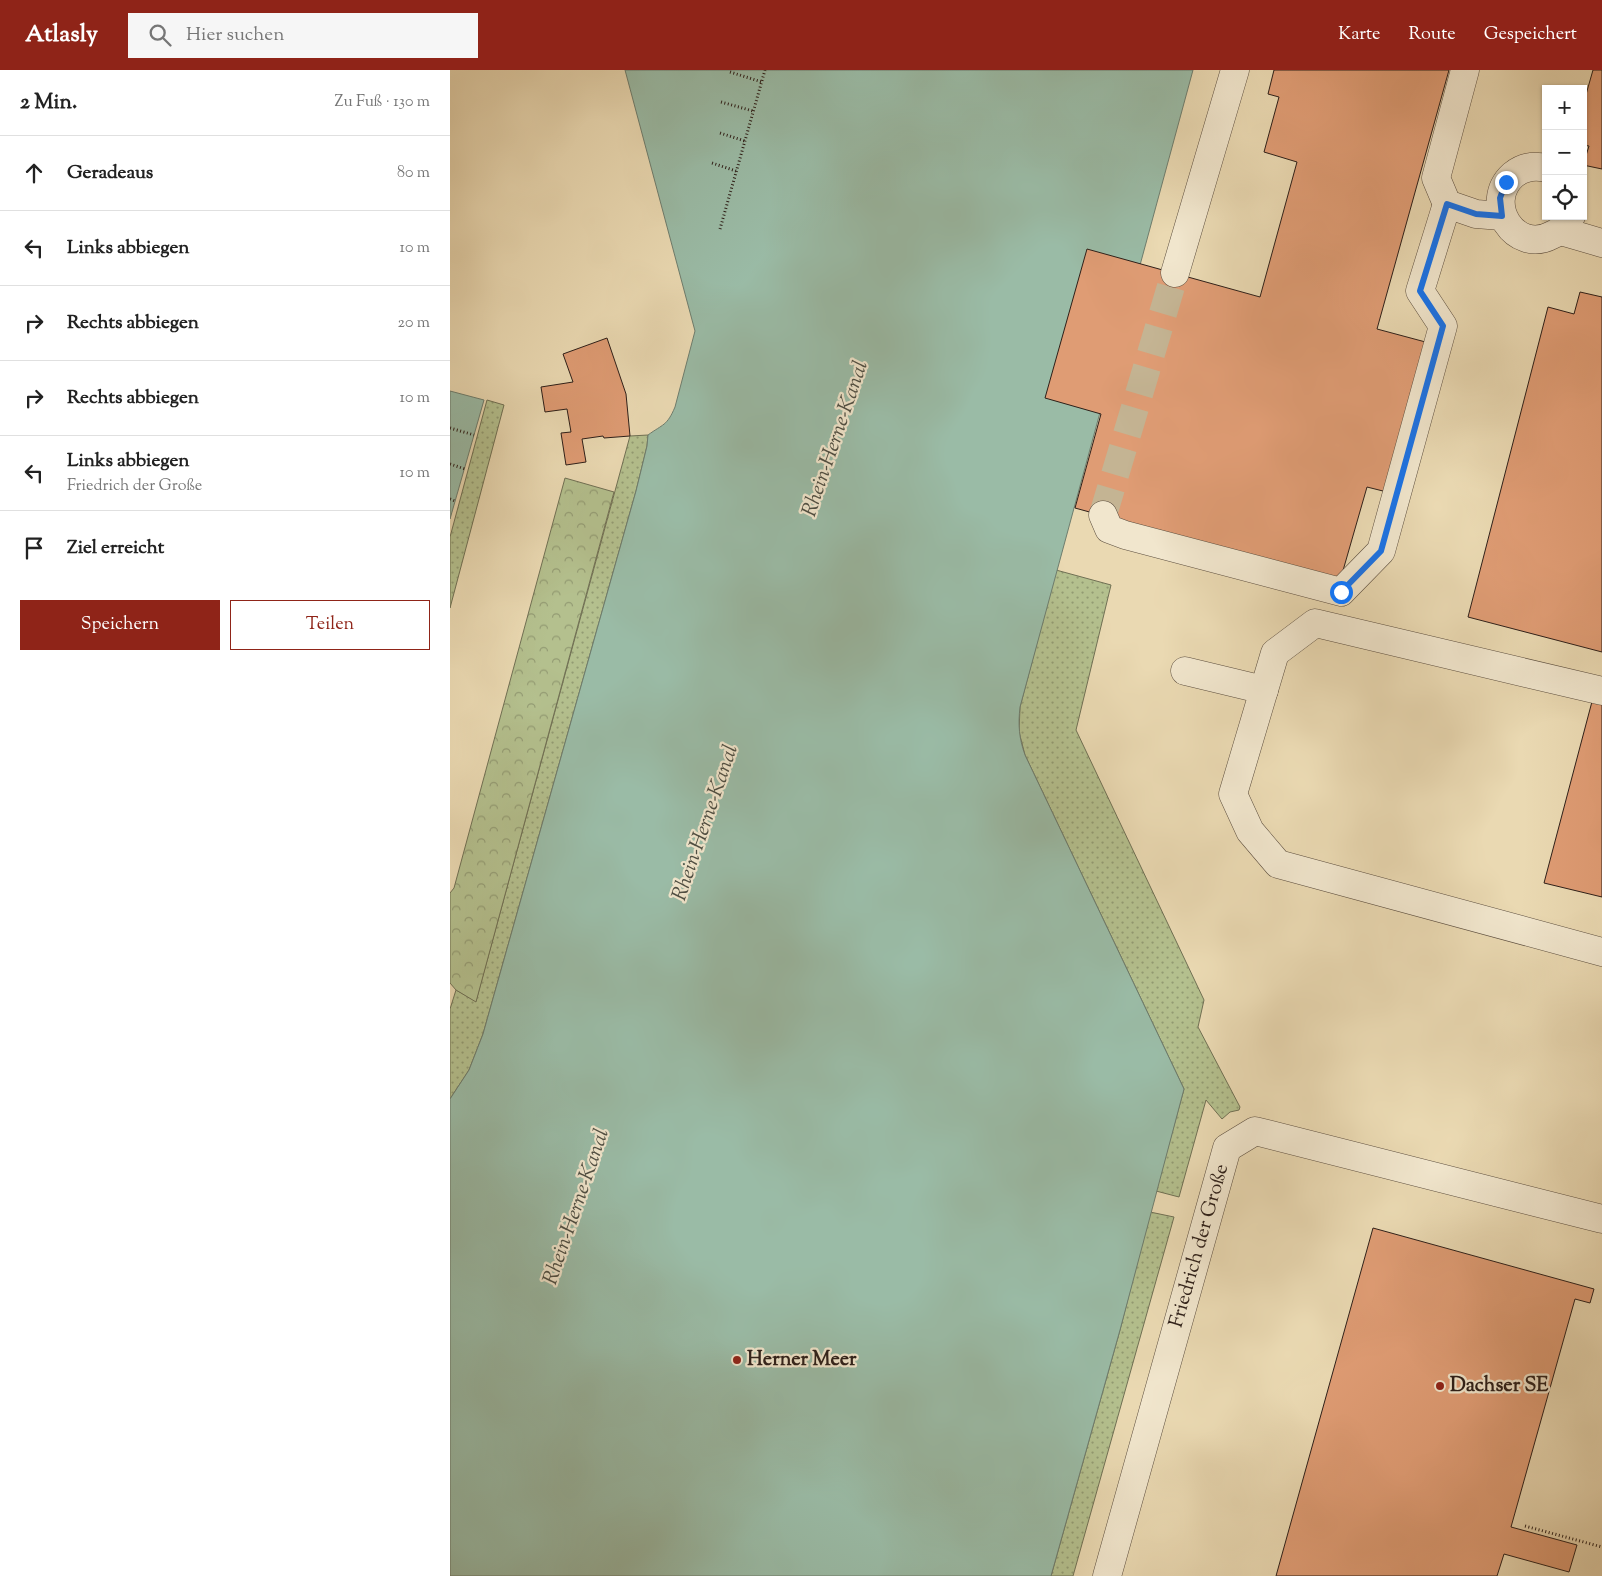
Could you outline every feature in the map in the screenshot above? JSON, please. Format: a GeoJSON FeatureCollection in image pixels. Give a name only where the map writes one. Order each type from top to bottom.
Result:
{"type":"FeatureCollection","features":[{"type":"Feature","properties":{"kind":"street"},"geometry":{"type":"LineString","coordinates":[[1175,273],[1234,70]]}},
{"type":"Feature","properties":{"kind":"street"},"geometry":{"type":"LineString","coordinates":[[1103,515],[1109,529],[1125,535],[1341,592],[1381,551],[1443,326],[1420,291],[1447,204],[1436,178],[1466,70]]}},
{"type":"Feature","properties":{"kind":"street"},"geometry":{"type":"LineString","coordinates":[[1542,167],[1537,166],[1520,170],[1506,182],[1500,198],[1502,216],[1512,230],[1527,238],[1545,239],[1566,223],[1602,243]]}},
{"type":"Feature","properties":{"kind":"street"},"geometry":{"type":"LineString","coordinates":[[1447,204],[1476,214],[1502,216]]}},
{"type":"Feature","properties":{"kind":"street"},"geometry":{"type":"LineString","coordinates":[[1602,691],[1315,623],[1275,653],[1232,794],[1250,830],[1278,864],[1602,952]]}},
{"type":"Feature","properties":{"kind":"street"},"geometry":{"type":"LineString","coordinates":[[1185,671],[1264,690]]}},
{"type":"Feature","properties":{"kind":"street","name":"Friedrich der Große"},"geometry":{"type":"LineString","coordinates":[[1107,1576],[1227,1148],[1255,1131],[1602,1219]]}},
{"type":"Feature","properties":{"kind":"path"},"geometry":{"type":"LineString","coordinates":[[720,229],[766,70]]}},
{"type":"Feature","properties":{"kind":"path"},"geometry":{"type":"LineString","coordinates":[[730,72],[762,82]]}},
{"type":"Feature","properties":{"kind":"path"},"geometry":{"type":"LineString","coordinates":[[722,102],[753,111]]}},
{"type":"Feature","properties":{"kind":"path"},"geometry":{"type":"LineString","coordinates":[[720,133],[745,141]]}},
{"type":"Feature","properties":{"kind":"path"},"geometry":{"type":"LineString","coordinates":[[712,163],[736,171]]}},
{"type":"Feature","properties":{"kind":"path"},"geometry":{"type":"LineString","coordinates":[[450,428],[474,434]]}},
{"type":"Feature","properties":{"kind":"path"},"geometry":{"type":"LineString","coordinates":[[450,464],[466,469]]}},
{"type":"Feature","properties":{"kind":"path"},"geometry":{"type":"LineString","coordinates":[[450,499],[455,501]]}},
{"type":"Feature","properties":{"kind":"path"},"geometry":{"type":"LineString","coordinates":[[1525,1526],[1602,1547]]}},
{"type":"Feature","properties":{"kind":"green space"},"geometry":{"type":"Polygon","coordinates":[[[487,400],[504,405],[450,608],[450,537],[487,400]]]}},
{"type":"Feature","properties":{"kind":"green space"},"geometry":{"type":"Polygon","coordinates":[[[648,435],[636,491],[483,1034],[469,1070],[450,1099],[450,1009],[456,990],[476,1001],[630,436],[648,435]]]}},
{"type":"Feature","properties":{"kind":"green space"},"geometry":{"type":"Polygon","coordinates":[[[565,478],[614,492],[476,1002],[456,990],[450,983],[450,893],[454,888],[565,478]]]}},
{"type":"Feature","properties":{"kind":"green space"},"geometry":{"type":"Polygon","coordinates":[[[1056,570],[1111,585],[1076,730],[1204,1000],[1198,1027],[1240,1107],[1239,1110],[1230,1112],[1222,1119],[1206,1100],[1179,1197],[1156,1191],[1184,1089],[1025,755],[1019,732],[1020,707],[1056,570]]]}},
{"type":"Feature","properties":{"kind":"green space"},"geometry":{"type":"Polygon","coordinates":[[[1150,1212],[1174,1217],[1073,1576],[1051,1576],[1120,1330],[1150,1212]]]}},
{"type":"Feature","properties":{"kind":"water","name":"Rhein-Herne-Kanal"},"geometry":{"type":"Polygon","coordinates":[[[625,70],[1193,70],[1020,707],[1021,743],[1025,755],[1184,1089],[1120,1330],[1051,1576],[450,1576],[450,1099],[469,1070],[483,1034],[636,491],[648,435],[667,421],[675,407],[695,331],[625,70]]]}},
{"type":"Feature","properties":{"kind":"water"},"geometry":{"type":"Polygon","coordinates":[[[450,391],[484,400],[450,519],[450,391]]]}},
{"type":"Feature","properties":{"kind":"building"},"geometry":{"type":"Polygon","coordinates":[[[1274,70],[1449,70],[1377,329],[1433,344],[1391,493],[1367,487],[1340,581],[1075,508],[1101,414],[1045,398],[1087,249],[1260,297],[1297,162],[1264,152],[1279,97],[1268,94],[1274,70]]]}},
{"type":"Feature","properties":{"kind":"building"},"geometry":{"type":"Polygon","coordinates":[[[1593,70],[1602,70],[1602,169],[1587,166],[1589,146],[1587,146],[1587,91],[1593,70]]]}},
{"type":"Feature","properties":{"kind":"building"},"geometry":{"type":"Polygon","coordinates":[[[1580,292],[1602,297],[1602,652],[1468,617],[1548,307],[1574,314],[1580,292]]]}},
{"type":"Feature","properties":{"kind":"building"},"geometry":{"type":"Polygon","coordinates":[[[607,338],[626,394],[630,436],[604,438],[603,436],[582,439],[586,462],[566,465],[561,433],[571,432],[567,409],[545,412],[541,387],[573,382],[563,354],[607,338]]]}},
{"type":"Feature","properties":{"kind":"building"},"geometry":{"type":"Polygon","coordinates":[[[1594,694],[1602,696],[1602,897],[1544,883],[1594,694]]]}},
{"type":"Feature","properties":{"kind":"building","name":"Dachser SE"},"geometry":{"type":"Polygon","coordinates":[[[1373,1228],[1594,1289],[1590,1303],[1575,1299],[1511,1527],[1577,1545],[1569,1572],[1504,1554],[1497,1576],[1276,1576],[1373,1228]]]}},
{"type":"Feature","properties":{"kind":"tunnel"},"geometry":{"type":"LineString","coordinates":[[1103,515],[1175,273]]}},
{"type":"Feature","properties":{"kind":"place","name":"Herner Meer"},"geometry":{"type":"Point","coordinates":[737,1360]}},
{"type":"Feature","properties":{"kind":"place","name":"Dachser SE"},"geometry":{"type":"Point","coordinates":[1440,1386]}},
{"type":"Feature","properties":{"kind":"route"},"geometry":{"type":"LineString","coordinates":[[1341,592],[1381,551],[1443,326],[1420,291],[1447,204],[1476,214],[1502,216],[1500,198],[1506,182]]}}]}
